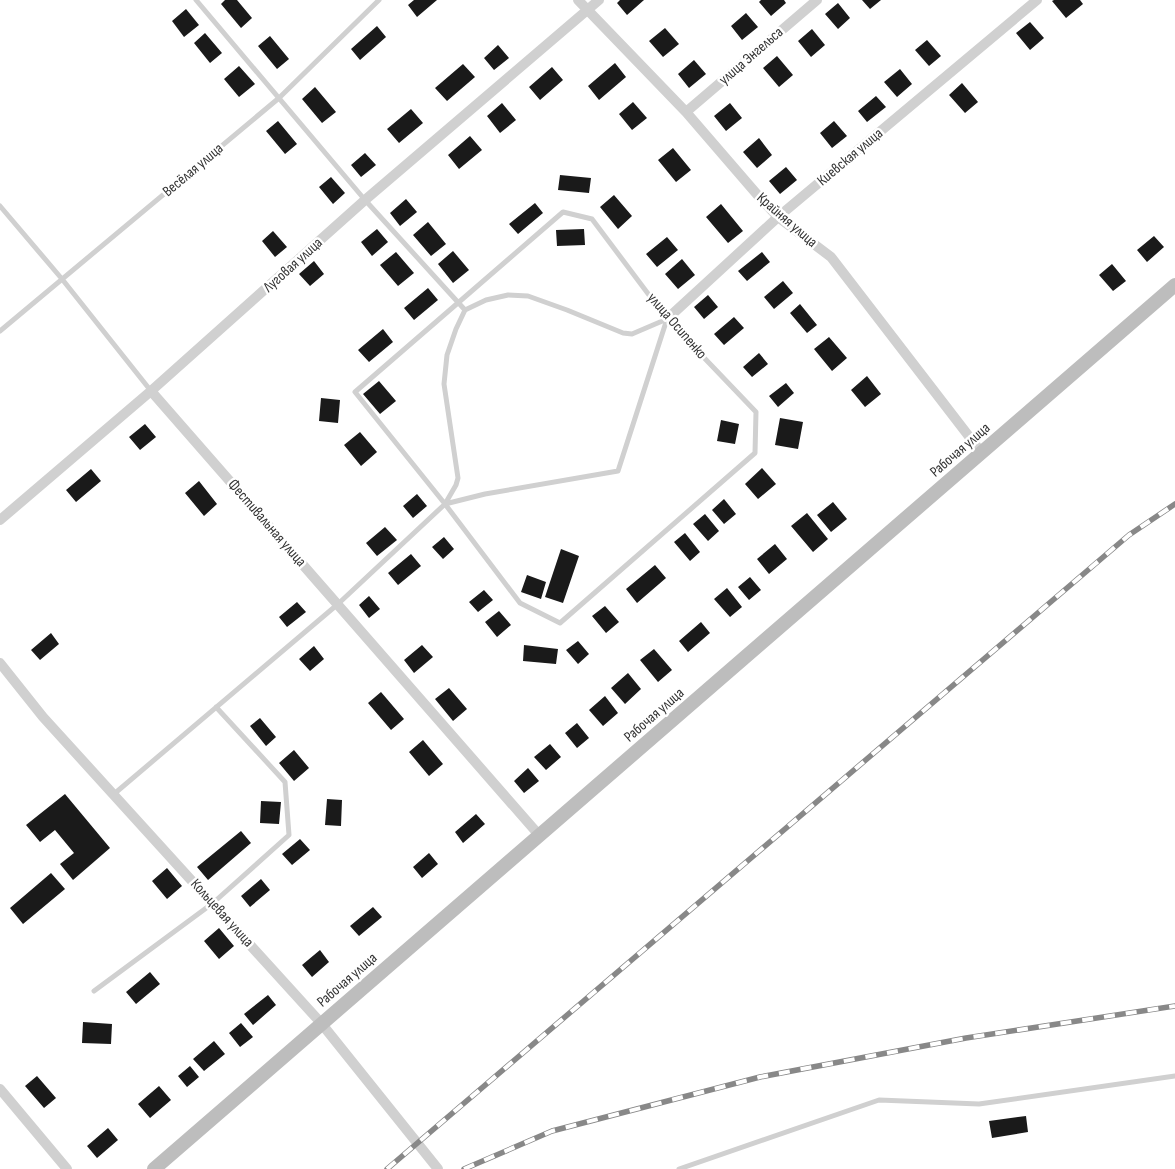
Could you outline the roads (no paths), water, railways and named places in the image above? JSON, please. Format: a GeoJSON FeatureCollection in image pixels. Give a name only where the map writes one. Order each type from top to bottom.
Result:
{"type":"FeatureCollection","features":[{"type":"Feature","properties":{"kind":"main road","name":"Рабочая улица"},"geometry":{"type":"LineString","coordinates":[[154,1169],[1175,285]]}},
{"type":"Feature","properties":{"kind":"street","name":"Крайняя улица"},"geometry":{"type":"LineString","coordinates":[[578,0],[686,112],[778,217],[831,257],[981,452]]}},
{"type":"Feature","properties":{"kind":"street","name":"Луговая улица"},"geometry":{"type":"LineString","coordinates":[[0,520],[151,391],[365,200],[599,0]]}},
{"type":"Feature","properties":{"kind":"street","name":"улица Энгельса"},"geometry":{"type":"LineString","coordinates":[[686,112],[816,0]]}},
{"type":"Feature","properties":{"kind":"street","name":"Киевская улица"},"geometry":{"type":"LineString","coordinates":[[667,319],[778,217],[1037,0]]}},
{"type":"Feature","properties":{"kind":"street","name":"Фестивальная улица"},"geometry":{"type":"LineString","coordinates":[[151,391],[539,834]]}},
{"type":"Feature","properties":{"kind":"street","name":"Кольцевая улица"},"geometry":{"type":"LineString","coordinates":[[0,663],[43,718],[322,1024],[438,1169]]}},
{"type":"Feature","properties":{"kind":"street"},"geometry":{"type":"LineString","coordinates":[[0,1090],[66,1169]]}},
{"type":"Feature","properties":{"kind":"lane"},"geometry":{"type":"LineString","coordinates":[[196,0],[365,200],[465,310]]}},
{"type":"Feature","properties":{"kind":"lane","name":"Весёлая улица"},"geometry":{"type":"LineString","coordinates":[[0,331],[279,98],[379,0]]}},
{"type":"Feature","properties":{"kind":"lane","name":"Фестивальная улица"},"geometry":{"type":"LineString","coordinates":[[0,206],[62,279],[151,391]]}},
{"type":"Feature","properties":{"kind":"lane","name":"улица Осипенко"},"geometry":{"type":"LineString","coordinates":[[562,212],[592,219],[667,319],[756,412],[755,453],[560,623],[520,603],[355,392],[562,212]]}},
{"type":"Feature","properties":{"kind":"lane"},"geometry":{"type":"LineString","coordinates":[[114,794],[338,604],[444,504],[456,485],[458,478],[444,384],[447,355],[465,310],[486,300],[508,295],[528,296],[623,333],[632,334],[667,319]]}},
{"type":"Feature","properties":{"kind":"lane"},"geometry":{"type":"LineString","coordinates":[[444,504],[485,494],[618,471],[667,319]]}},
{"type":"Feature","properties":{"kind":"lane"},"geometry":{"type":"LineString","coordinates":[[94,991],[213,903],[289,835],[285,782],[216,706]]}},
{"type":"Feature","properties":{"kind":"lane"},"geometry":{"type":"LineString","coordinates":[[679,1169],[879,1100],[980,1104],[1175,1076]]}},
{"type":"Feature","properties":{"kind":"railway"},"geometry":{"type":"LineString","coordinates":[[387,1169],[1129,535],[1175,504]]}},
{"type":"Feature","properties":{"kind":"railway"},"geometry":{"type":"LineString","coordinates":[[464,1169],[552,1131],[760,1077],[966,1038],[1175,1006]]}}]}
